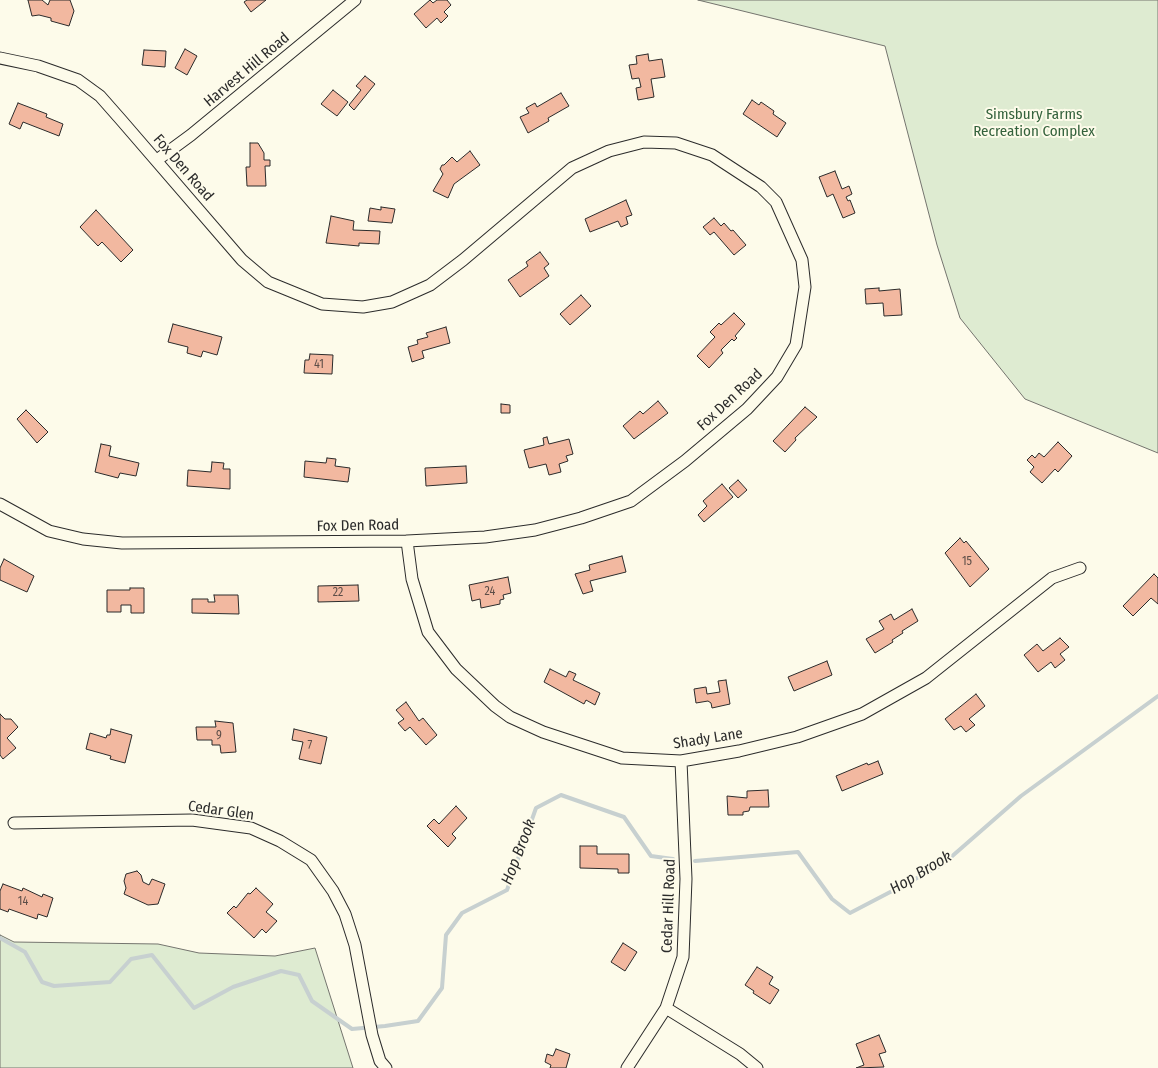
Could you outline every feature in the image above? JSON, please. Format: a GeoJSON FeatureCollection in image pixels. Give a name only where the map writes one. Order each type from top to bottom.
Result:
{"type":"FeatureCollection","features":[{"type":"Feature","properties":{"kind":"street","name":"Harvest Hill Road"},"geometry":{"type":"LineString","coordinates":[[157,160],[191,135],[355,0]]}},
{"type":"Feature","properties":{"kind":"street","name":"Fox Den Road"},"geometry":{"type":"LineString","coordinates":[[0,58],[38,66],[78,80],[100,96],[242,260],[268,282],[293,294],[330,305],[363,307],[392,302],[430,285],[463,260],[572,168],[608,151],[644,142],[676,144],[712,155],[761,187],[776,202],[802,260],[805,287],[796,345],[777,377],[747,409],[686,461],[631,501],[582,518],[535,530],[485,537],[407,541],[122,543],[83,539],[49,531],[0,504]]}},
{"type":"Feature","properties":{"kind":"street","name":"Shady Lane"},"geometry":{"type":"LineString","coordinates":[[407,541],[412,579],[428,632],[456,670],[495,706],[510,717],[543,732],[622,758],[681,761],[739,751],[797,737],[862,714],[926,678],[1052,578],[1080,568]]}},
{"type":"Feature","properties":{"kind":"street","name":"Cedar Hill Road"},"geometry":{"type":"LineString","coordinates":[[627,1068],[666,1008],[677,982],[683,957],[686,921],[681,761]]}},
{"type":"Feature","properties":{"kind":"street","name":"Cedar Glen"},"geometry":{"type":"LineString","coordinates":[[14,823],[192,820],[251,828],[280,840],[311,860],[345,914],[355,945],[372,1035],[380,1061],[386,1068]]}},
{"type":"Feature","properties":{"kind":"street"},"geometry":{"type":"LineString","coordinates":[[666,1008],[734,1049],[757,1068]]}},
{"type":"Feature","properties":{"kind":"green space","name":"Simsbury Farms Recreation Complex"},"geometry":{"type":"Polygon","coordinates":[[[698,0],[1158,0],[1158,453],[1025,399],[960,318],[937,245],[885,46],[698,0]]]}},
{"type":"Feature","properties":{"kind":"green space"},"geometry":{"type":"Polygon","coordinates":[[[0,935],[14,942],[158,944],[199,953],[275,956],[315,948],[353,1068],[0,1068],[0,935]]]}},
{"type":"Feature","properties":{"kind":"building"},"geometry":{"type":"Polygon","coordinates":[[[28,0],[42,0],[48,5],[50,0],[70,0],[74,11],[69,26],[51,21],[51,18],[39,15],[32,16],[28,0]]]}},
{"type":"Feature","properties":{"kind":"building"},"geometry":{"type":"Polygon","coordinates":[[[247,0],[266,0],[251,12],[244,2],[247,0]]]}},
{"type":"Feature","properties":{"kind":"building"},"geometry":{"type":"Polygon","coordinates":[[[430,0],[433,3],[437,0],[447,0],[451,5],[444,12],[448,16],[441,23],[437,18],[426,28],[414,14],[430,0]]]}},
{"type":"Feature","properties":{"kind":"building"},"geometry":{"type":"Polygon","coordinates":[[[185,49],[197,56],[187,75],[175,68],[185,49]]]}},
{"type":"Feature","properties":{"kind":"building"},"geometry":{"type":"Polygon","coordinates":[[[144,50],[166,51],[165,67],[142,65],[144,50]]]}},
{"type":"Feature","properties":{"kind":"building"},"geometry":{"type":"Polygon","coordinates":[[[648,54],[649,61],[662,59],[665,77],[651,79],[654,97],[638,100],[636,88],[641,87],[639,78],[632,79],[629,65],[637,64],[636,56],[648,54]]]}},
{"type":"Feature","properties":{"kind":"building"},"geometry":{"type":"Polygon","coordinates":[[[365,76],[375,84],[354,110],[349,105],[361,90],[356,86],[365,76]]]}},
{"type":"Feature","properties":{"kind":"building"},"geometry":{"type":"Polygon","coordinates":[[[333,90],[348,102],[337,116],[321,104],[333,90]]]}},
{"type":"Feature","properties":{"kind":"building"},"geometry":{"type":"Polygon","coordinates":[[[561,93],[569,106],[548,118],[549,121],[528,133],[520,117],[529,113],[526,108],[535,103],[537,107],[561,93]]]}},
{"type":"Feature","properties":{"kind":"building"},"geometry":{"type":"Polygon","coordinates":[[[752,100],[759,105],[761,102],[786,123],[777,137],[743,114],[752,100]]]}},
{"type":"Feature","properties":{"kind":"building"},"geometry":{"type":"Polygon","coordinates":[[[18,103],[47,114],[46,117],[63,124],[59,136],[23,122],[20,129],[9,124],[18,103]]]}},
{"type":"Feature","properties":{"kind":"building"},"geometry":{"type":"Polygon","coordinates":[[[250,143],[258,143],[264,153],[264,160],[270,160],[270,166],[265,166],[266,186],[247,186],[246,167],[250,167],[250,143]]]}},
{"type":"Feature","properties":{"kind":"building"},"geometry":{"type":"Polygon","coordinates":[[[470,151],[480,165],[454,184],[448,198],[433,191],[443,174],[440,169],[442,165],[452,157],[457,162],[470,151]]]}},
{"type":"Feature","properties":{"kind":"building"},"geometry":{"type":"Polygon","coordinates":[[[835,171],[842,189],[849,186],[852,194],[846,197],[848,201],[850,200],[855,213],[843,218],[833,194],[827,197],[819,177],[835,171]]]}},
{"type":"Feature","properties":{"kind":"building"},"geometry":{"type":"Polygon","coordinates":[[[626,200],[632,215],[626,217],[628,224],[621,227],[618,221],[590,232],[585,219],[626,200]]]}},
{"type":"Feature","properties":{"kind":"building"},"geometry":{"type":"Polygon","coordinates":[[[381,207],[395,209],[392,223],[368,221],[370,208],[381,210],[381,207]]]}},
{"type":"Feature","properties":{"kind":"building"},"geometry":{"type":"Polygon","coordinates":[[[96,210],[133,250],[121,262],[102,242],[98,246],[80,227],[96,210]]]}},
{"type":"Feature","properties":{"kind":"building"},"geometry":{"type":"Polygon","coordinates":[[[331,216],[354,221],[353,230],[380,231],[379,244],[359,243],[359,246],[326,243],[331,216]]]}},
{"type":"Feature","properties":{"kind":"building"},"geometry":{"type":"Polygon","coordinates":[[[714,218],[721,226],[724,223],[731,231],[733,230],[746,245],[734,255],[714,232],[710,235],[703,227],[714,218]]]}},
{"type":"Feature","properties":{"kind":"building"},"geometry":{"type":"Polygon","coordinates":[[[540,252],[549,264],[544,268],[549,276],[520,297],[508,280],[528,266],[526,262],[540,252]]]}},
{"type":"Feature","properties":{"kind":"building"},"geometry":{"type":"Polygon","coordinates":[[[879,288],[879,291],[900,289],[902,315],[884,316],[883,303],[866,304],[865,289],[879,288]]]}},
{"type":"Feature","properties":{"kind":"building"},"geometry":{"type":"Polygon","coordinates":[[[581,295],[591,306],[570,325],[560,314],[581,295]]]}},
{"type":"Feature","properties":{"kind":"building"},"geometry":{"type":"Polygon","coordinates":[[[734,313],[745,324],[735,336],[737,338],[734,341],[732,339],[721,350],[723,353],[709,368],[697,356],[715,337],[710,332],[734,313]]]}},
{"type":"Feature","properties":{"kind":"building"},"geometry":{"type":"Polygon","coordinates":[[[173,324],[222,337],[217,355],[203,351],[201,357],[187,353],[188,347],[168,342],[173,324]]]}},
{"type":"Feature","properties":{"kind":"building"},"geometry":{"type":"Polygon","coordinates":[[[446,327],[450,343],[422,351],[424,358],[412,362],[408,347],[418,344],[417,340],[428,337],[426,333],[446,327]]]}},
{"type":"Feature","properties":{"kind":"building"},"geometry":{"type":"Polygon","coordinates":[[[310,354],[333,355],[332,374],[304,373],[305,360],[309,360],[310,354]]]}},
{"type":"Feature","properties":{"kind":"building"},"geometry":{"type":"Polygon","coordinates":[[[658,401],[668,413],[634,439],[623,426],[640,411],[643,414],[658,401]]]}},
{"type":"Feature","properties":{"kind":"building"},"geometry":{"type":"Polygon","coordinates":[[[501,404],[510,405],[510,413],[501,413],[501,404]]]}},
{"type":"Feature","properties":{"kind":"building"},"geometry":{"type":"Polygon","coordinates":[[[805,407],[817,417],[795,438],[796,440],[785,452],[773,441],[805,407]]]}},
{"type":"Feature","properties":{"kind":"building"},"geometry":{"type":"Polygon","coordinates":[[[26,410],[48,432],[37,443],[17,419],[26,410]]]}},
{"type":"Feature","properties":{"kind":"building"},"geometry":{"type":"Polygon","coordinates":[[[547,437],[549,444],[569,439],[573,454],[566,456],[568,461],[559,464],[561,472],[549,475],[546,464],[529,468],[524,450],[544,445],[543,438],[547,437]]]}},
{"type":"Feature","properties":{"kind":"building"},"geometry":{"type":"Polygon","coordinates":[[[1058,442],[1072,456],[1058,472],[1055,469],[1042,483],[1030,472],[1034,467],[1027,460],[1032,455],[1035,458],[1039,453],[1044,457],[1058,442]]]}},
{"type":"Feature","properties":{"kind":"building"},"geometry":{"type":"Polygon","coordinates":[[[101,444],[111,446],[109,456],[139,463],[136,476],[120,473],[118,478],[95,472],[101,444]]]}},
{"type":"Feature","properties":{"kind":"building"},"geometry":{"type":"Polygon","coordinates":[[[327,458],[336,459],[335,466],[350,468],[348,482],[304,477],[305,461],[326,463],[327,458]]]}},
{"type":"Feature","properties":{"kind":"building"},"geometry":{"type":"Polygon","coordinates":[[[212,462],[224,463],[223,469],[230,469],[230,489],[187,486],[188,470],[211,472],[212,462]]]}},
{"type":"Feature","properties":{"kind":"building"},"geometry":{"type":"Polygon","coordinates":[[[466,466],[467,483],[426,486],[425,468],[466,466]]]}},
{"type":"Feature","properties":{"kind":"building"},"geometry":{"type":"Polygon","coordinates":[[[738,480],[747,490],[738,498],[729,488],[738,480]]]}},
{"type":"Feature","properties":{"kind":"building"},"geometry":{"type":"Polygon","coordinates":[[[722,484],[733,497],[704,522],[698,515],[707,506],[703,501],[722,484]]]}},
{"type":"Feature","properties":{"kind":"building"},"geometry":{"type":"Polygon","coordinates":[[[960,538],[964,543],[966,541],[989,569],[970,587],[945,553],[960,538]]]}},
{"type":"Feature","properties":{"kind":"building"},"geometry":{"type":"Polygon","coordinates":[[[622,556],[626,572],[590,581],[593,591],[583,594],[575,574],[590,570],[589,565],[622,556]]]}},
{"type":"Feature","properties":{"kind":"building"},"geometry":{"type":"Polygon","coordinates":[[[4,559],[34,576],[27,592],[0,580],[0,568],[4,559]]]}},
{"type":"Feature","properties":{"kind":"building"},"geometry":{"type":"Polygon","coordinates":[[[1154,574],[1158,578],[1158,604],[1151,598],[1133,616],[1123,606],[1154,574]]]}},
{"type":"Feature","properties":{"kind":"building"},"geometry":{"type":"Polygon","coordinates":[[[508,577],[511,593],[503,595],[504,599],[500,600],[500,604],[481,608],[480,599],[472,601],[469,585],[508,577]]]}},
{"type":"Feature","properties":{"kind":"building"},"geometry":{"type":"Polygon","coordinates":[[[358,585],[359,601],[318,602],[318,586],[358,585]]]}},
{"type":"Feature","properties":{"kind":"building"},"geometry":{"type":"Polygon","coordinates":[[[130,588],[144,588],[144,613],[131,613],[131,605],[121,605],[121,612],[107,612],[107,590],[130,590],[130,588]]]}},
{"type":"Feature","properties":{"kind":"building"},"geometry":{"type":"Polygon","coordinates":[[[214,595],[238,595],[239,614],[192,613],[192,599],[208,599],[208,602],[215,602],[214,595]]]}},
{"type":"Feature","properties":{"kind":"building"},"geometry":{"type":"Polygon","coordinates":[[[912,609],[918,621],[902,631],[903,633],[892,640],[893,642],[875,653],[866,639],[884,629],[879,621],[891,614],[894,620],[912,609]]]}},
{"type":"Feature","properties":{"kind":"building"},"geometry":{"type":"Polygon","coordinates":[[[1060,638],[1069,647],[1060,654],[1065,660],[1055,668],[1051,662],[1038,672],[1024,655],[1037,644],[1043,651],[1060,638]]]}},
{"type":"Feature","properties":{"kind":"building"},"geometry":{"type":"Polygon","coordinates":[[[827,661],[832,675],[794,691],[788,677],[827,661]]]}},
{"type":"Feature","properties":{"kind":"building"},"geometry":{"type":"Polygon","coordinates":[[[550,669],[566,677],[569,671],[576,674],[573,680],[600,693],[595,705],[586,700],[584,704],[544,682],[550,669]]]}},
{"type":"Feature","properties":{"kind":"building"},"geometry":{"type":"Polygon","coordinates":[[[726,680],[730,704],[712,708],[711,703],[708,701],[696,703],[694,689],[706,687],[707,694],[720,692],[718,681],[726,680]]]}},
{"type":"Feature","properties":{"kind":"building"},"geometry":{"type":"Polygon","coordinates":[[[976,694],[985,706],[969,719],[975,725],[966,732],[961,726],[954,730],[945,719],[976,694]]]}},
{"type":"Feature","properties":{"kind":"building"},"geometry":{"type":"Polygon","coordinates":[[[406,702],[419,721],[423,718],[437,735],[426,745],[410,727],[405,731],[398,723],[404,719],[396,710],[406,702]]]}},
{"type":"Feature","properties":{"kind":"building"},"geometry":{"type":"Polygon","coordinates":[[[0,714],[5,719],[11,719],[18,727],[7,738],[16,748],[3,759],[0,755],[0,714]]]}},
{"type":"Feature","properties":{"kind":"building"},"geometry":{"type":"Polygon","coordinates":[[[215,721],[233,723],[236,752],[221,753],[220,745],[212,745],[212,740],[197,740],[196,727],[216,727],[215,721]]]}},
{"type":"Feature","properties":{"kind":"building"},"geometry":{"type":"Polygon","coordinates":[[[111,729],[132,735],[125,763],[110,759],[111,756],[86,749],[90,733],[106,738],[107,735],[110,735],[111,729]]]}},
{"type":"Feature","properties":{"kind":"building"},"geometry":{"type":"Polygon","coordinates":[[[294,729],[327,737],[321,764],[299,759],[303,742],[292,740],[294,729]]]}},
{"type":"Feature","properties":{"kind":"building"},"geometry":{"type":"Polygon","coordinates":[[[878,761],[883,774],[842,791],[836,776],[867,763],[868,765],[878,761]]]}},
{"type":"Feature","properties":{"kind":"building"},"geometry":{"type":"Polygon","coordinates":[[[768,790],[769,807],[750,807],[749,811],[743,812],[743,815],[728,815],[727,796],[747,798],[747,791],[768,790]]]}},
{"type":"Feature","properties":{"kind":"building"},"geometry":{"type":"Polygon","coordinates":[[[456,806],[467,818],[452,834],[456,838],[448,847],[427,826],[434,819],[439,824],[456,806]]]}},
{"type":"Feature","properties":{"kind":"building"},"geometry":{"type":"Polygon","coordinates":[[[580,846],[597,846],[597,854],[629,854],[629,873],[618,873],[618,869],[580,868],[580,846]]]}},
{"type":"Feature","properties":{"kind":"building"},"geometry":{"type":"Polygon","coordinates":[[[137,871],[141,875],[143,882],[149,885],[152,879],[165,884],[158,904],[148,905],[124,894],[126,874],[137,871]]]}},
{"type":"Feature","properties":{"kind":"building"},"geometry":{"type":"Polygon","coordinates":[[[3,884],[22,891],[23,888],[42,897],[43,894],[53,898],[47,917],[38,914],[37,919],[9,909],[8,912],[0,909],[0,891],[3,884]]]}},
{"type":"Feature","properties":{"kind":"building"},"geometry":{"type":"Polygon","coordinates":[[[256,888],[273,904],[266,912],[277,921],[266,933],[262,929],[254,938],[227,913],[234,906],[236,908],[248,893],[250,894],[256,888]]]}},
{"type":"Feature","properties":{"kind":"building"},"geometry":{"type":"Polygon","coordinates":[[[623,943],[637,952],[625,971],[611,962],[623,943]]]}},
{"type":"Feature","properties":{"kind":"building"},"geometry":{"type":"Polygon","coordinates":[[[757,967],[773,977],[769,984],[779,990],[770,1004],[753,993],[754,991],[745,985],[757,967]]]}},
{"type":"Feature","properties":{"kind":"building"},"geometry":{"type":"Polygon","coordinates":[[[879,1035],[886,1052],[879,1054],[884,1067],[856,1068],[864,1065],[856,1044],[879,1035]]]}},
{"type":"Feature","properties":{"kind":"building"},"geometry":{"type":"Polygon","coordinates":[[[556,1049],[570,1054],[566,1068],[550,1068],[551,1065],[545,1062],[547,1054],[553,1056],[556,1049]]]}},
{"type":"Feature","properties":{"kind":"waterway","name":"Hop Brook"},"geometry":{"type":"LineString","coordinates":[[695,861],[798,852],[832,899],[850,913],[942,865],[1021,796],[1158,696]]}},
{"type":"Feature","properties":{"kind":"waterway","name":"Hop Brook"},"geometry":{"type":"LineString","coordinates":[[0,938],[25,952],[42,982],[54,986],[110,982],[131,959],[152,955],[194,1008],[233,987],[281,971],[299,975],[312,1001],[352,1029],[385,1026],[418,1021],[442,988],[446,935],[462,913],[507,890],[536,808],[561,795],[624,817],[651,856],[673,859]]}}]}
